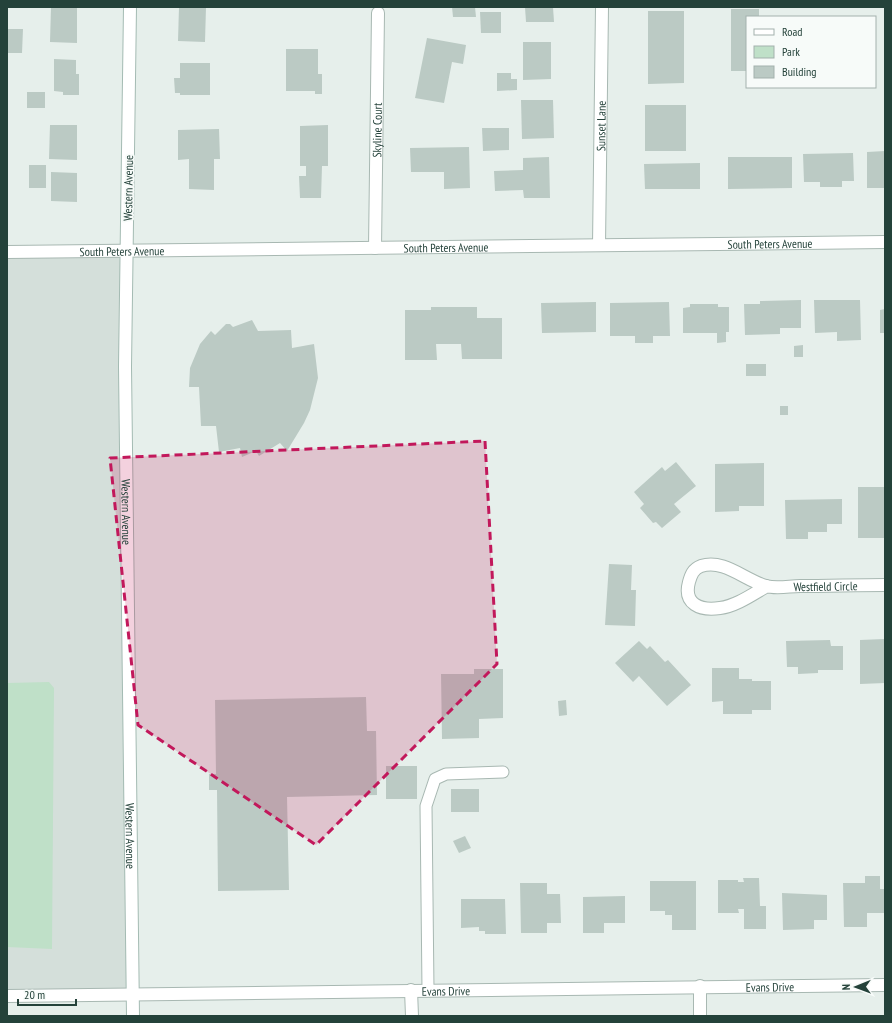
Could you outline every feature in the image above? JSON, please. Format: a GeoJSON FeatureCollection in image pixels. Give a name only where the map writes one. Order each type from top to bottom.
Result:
{"type":"FeatureCollection","features":[{"type":"Feature","properties":{"kind":"street","name":"Western Avenue"},"geometry":{"type":"LineString","coordinates":[[130,7],[125,367],[133,1016]]}},
{"type":"Feature","properties":{"kind":"street","name":"Sunset Lane"},"geometry":{"type":"LineString","coordinates":[[599,245],[602,7]]}},
{"type":"Feature","properties":{"kind":"street","name":"Skyline Court"},"geometry":{"type":"LineString","coordinates":[[374,248],[378,13]]}},
{"type":"Feature","properties":{"kind":"street","name":"South Peters Avenue"},"geometry":{"type":"LineString","coordinates":[[7,252],[885,242]]}},
{"type":"Feature","properties":{"kind":"street","name":"Westfield Circle"},"geometry":{"type":"LineString","coordinates":[[767,586],[742,600],[721,608],[705,609],[694,605],[688,598],[687,589],[691,574],[698,567],[708,564],[720,565],[767,586],[885,585]]}},
{"type":"Feature","properties":{"kind":"street","name":"Evans Drive"},"geometry":{"type":"LineString","coordinates":[[7,996],[700,986],[885,985]]}},
{"type":"Feature","properties":{"kind":"street"},"geometry":{"type":"LineString","coordinates":[[700,986],[700,1016]]}},
{"type":"Feature","properties":{"kind":"street"},"geometry":{"type":"LineString","coordinates":[[411,990],[412,1016]]}},
{"type":"Feature","properties":{"kind":"lane"},"geometry":{"type":"LineString","coordinates":[[428,990],[426,806],[435,779],[446,774],[503,772]]}},
{"type":"Feature","properties":{"kind":"highlighted area"},"geometry":{"type":"Polygon","coordinates":[[[485,441],[497,664],[316,845],[138,725],[110,458],[485,441]]]}},
{"type":"Feature","properties":{"kind":"shaded area"},"geometry":{"type":"Polygon","coordinates":[[[127,251],[133,994],[7,996],[7,252],[127,251]]]}},
{"type":"Feature","properties":{"kind":"green space"},"geometry":{"type":"Polygon","coordinates":[[[49,682],[54,688],[52,949],[7,947],[7,683],[49,682]]]}},
{"type":"Feature","properties":{"kind":"building"},"geometry":{"type":"Polygon","coordinates":[[[51,7],[77,7],[77,43],[50,42],[51,7]]]}},
{"type":"Feature","properties":{"kind":"building"},"geometry":{"type":"Polygon","coordinates":[[[179,7],[206,7],[205,42],[178,41],[179,7]]]}},
{"type":"Feature","properties":{"kind":"building"},"geometry":{"type":"Polygon","coordinates":[[[452,7],[475,7],[476,17],[453,17],[452,7]]]}},
{"type":"Feature","properties":{"kind":"building"},"geometry":{"type":"Polygon","coordinates":[[[525,7],[553,7],[554,22],[526,22],[525,7]]]}},
{"type":"Feature","properties":{"kind":"building"},"geometry":{"type":"Polygon","coordinates":[[[731,9],[759,9],[759,16],[746,16],[746,71],[731,71],[731,9]]]}},
{"type":"Feature","properties":{"kind":"building"},"geometry":{"type":"Polygon","coordinates":[[[648,11],[684,11],[684,83],[648,84],[648,11]]]}},
{"type":"Feature","properties":{"kind":"building"},"geometry":{"type":"Polygon","coordinates":[[[480,12],[501,12],[501,33],[481,33],[480,12]]]}},
{"type":"Feature","properties":{"kind":"building"},"geometry":{"type":"Polygon","coordinates":[[[7,29],[23,29],[22,53],[7,53],[7,29]]]}},
{"type":"Feature","properties":{"kind":"building"},"geometry":{"type":"Polygon","coordinates":[[[427,38],[466,45],[463,64],[452,62],[444,103],[415,98],[427,38]]]}},
{"type":"Feature","properties":{"kind":"building"},"geometry":{"type":"Polygon","coordinates":[[[523,42],[551,42],[551,79],[523,80],[523,42]]]}},
{"type":"Feature","properties":{"kind":"building"},"geometry":{"type":"Polygon","coordinates":[[[286,49],[318,49],[318,74],[322,74],[322,94],[315,94],[315,91],[286,91],[286,49]]]}},
{"type":"Feature","properties":{"kind":"building"},"geometry":{"type":"Polygon","coordinates":[[[54,59],[76,60],[76,74],[79,74],[79,95],[63,95],[63,92],[54,91],[54,59]]]}},
{"type":"Feature","properties":{"kind":"building"},"geometry":{"type":"Polygon","coordinates":[[[180,63],[210,63],[210,95],[180,95],[180,93],[175,93],[174,78],[180,78],[180,63]]]}},
{"type":"Feature","properties":{"kind":"building"},"geometry":{"type":"Polygon","coordinates":[[[497,73],[511,73],[511,79],[517,79],[517,90],[497,91],[497,73]]]}},
{"type":"Feature","properties":{"kind":"building"},"geometry":{"type":"Polygon","coordinates":[[[27,92],[45,92],[45,108],[27,108],[27,92]]]}},
{"type":"Feature","properties":{"kind":"building"},"geometry":{"type":"Polygon","coordinates":[[[521,100],[553,100],[554,138],[522,139],[521,100]]]}},
{"type":"Feature","properties":{"kind":"building"},"geometry":{"type":"Polygon","coordinates":[[[645,105],[686,105],[686,151],[645,151],[645,105]]]}},
{"type":"Feature","properties":{"kind":"building"},"geometry":{"type":"Polygon","coordinates":[[[50,125],[77,125],[77,160],[49,159],[50,125]]]}},
{"type":"Feature","properties":{"kind":"building"},"geometry":{"type":"Polygon","coordinates":[[[328,125],[328,166],[322,166],[321,198],[300,198],[299,176],[306,176],[306,166],[300,166],[300,126],[328,125]]]}},
{"type":"Feature","properties":{"kind":"building"},"geometry":{"type":"Polygon","coordinates":[[[482,128],[509,128],[509,150],[483,151],[482,128]]]}},
{"type":"Feature","properties":{"kind":"building"},"geometry":{"type":"Polygon","coordinates":[[[219,129],[220,159],[214,159],[214,190],[189,189],[189,159],[178,160],[178,130],[219,129]]]}},
{"type":"Feature","properties":{"kind":"building"},"geometry":{"type":"Polygon","coordinates":[[[469,147],[470,188],[444,189],[444,172],[411,172],[410,148],[469,147]]]}},
{"type":"Feature","properties":{"kind":"building"},"geometry":{"type":"Polygon","coordinates":[[[885,151],[885,188],[867,188],[867,152],[885,151]]]}},
{"type":"Feature","properties":{"kind":"building"},"geometry":{"type":"Polygon","coordinates":[[[853,153],[854,181],[842,181],[842,187],[820,187],[820,182],[804,182],[803,154],[853,153]]]}},
{"type":"Feature","properties":{"kind":"building"},"geometry":{"type":"Polygon","coordinates":[[[549,157],[550,198],[524,198],[523,190],[495,191],[494,171],[523,170],[523,158],[549,157]]]}},
{"type":"Feature","properties":{"kind":"building"},"geometry":{"type":"Polygon","coordinates":[[[728,157],[792,157],[792,188],[728,189],[728,157]]]}},
{"type":"Feature","properties":{"kind":"building"},"geometry":{"type":"Polygon","coordinates":[[[700,163],[700,189],[645,189],[644,164],[700,163]]]}},
{"type":"Feature","properties":{"kind":"building"},"geometry":{"type":"Polygon","coordinates":[[[29,165],[46,165],[46,188],[29,188],[29,165]]]}},
{"type":"Feature","properties":{"kind":"building"},"geometry":{"type":"Polygon","coordinates":[[[51,172],[77,173],[77,202],[51,201],[51,172]]]}},
{"type":"Feature","properties":{"kind":"building"},"geometry":{"type":"Polygon","coordinates":[[[801,300],[801,328],[780,328],[780,334],[745,335],[744,304],[760,304],[760,301],[801,300]]]}},
{"type":"Feature","properties":{"kind":"building"},"geometry":{"type":"Polygon","coordinates":[[[814,300],[860,300],[861,340],[837,341],[837,332],[815,333],[814,300]]]}},
{"type":"Feature","properties":{"kind":"building"},"geometry":{"type":"Polygon","coordinates":[[[596,302],[596,332],[542,333],[541,303],[596,302]]]}},
{"type":"Feature","properties":{"kind":"building"},"geometry":{"type":"Polygon","coordinates":[[[669,302],[670,336],[653,336],[653,343],[635,343],[635,336],[610,336],[610,303],[669,302]]]}},
{"type":"Feature","properties":{"kind":"building"},"geometry":{"type":"Polygon","coordinates":[[[690,304],[718,304],[718,307],[729,307],[729,332],[726,332],[726,342],[717,343],[717,333],[683,333],[683,308],[690,307],[690,304]]]}},
{"type":"Feature","properties":{"kind":"building"},"geometry":{"type":"Polygon","coordinates":[[[431,307],[477,307],[477,318],[502,318],[502,359],[462,359],[461,344],[436,344],[437,360],[405,360],[405,310],[431,310],[431,307]]]}},
{"type":"Feature","properties":{"kind":"building"},"geometry":{"type":"Polygon","coordinates":[[[885,309],[885,333],[880,333],[880,310],[885,309]]]}},
{"type":"Feature","properties":{"kind":"building"},"geometry":{"type":"Polygon","coordinates":[[[252,320],[258,331],[291,330],[292,348],[314,344],[318,378],[310,410],[287,451],[280,443],[259,456],[256,451],[242,457],[240,448],[219,452],[216,426],[201,426],[199,387],[189,387],[190,368],[200,344],[211,331],[215,335],[226,324],[230,324],[233,327],[252,320]]]}},
{"type":"Feature","properties":{"kind":"building"},"geometry":{"type":"Polygon","coordinates":[[[803,345],[803,357],[794,357],[794,346],[803,345]]]}},
{"type":"Feature","properties":{"kind":"building"},"geometry":{"type":"Polygon","coordinates":[[[746,364],[766,364],[766,376],[746,376],[746,364]]]}},
{"type":"Feature","properties":{"kind":"building"},"geometry":{"type":"Polygon","coordinates":[[[780,406],[788,406],[788,415],[780,415],[780,406]]]}},
{"type":"Feature","properties":{"kind":"building"},"geometry":{"type":"Polygon","coordinates":[[[676,462],[696,486],[674,504],[681,512],[662,528],[656,522],[653,523],[640,508],[644,504],[634,492],[662,467],[665,471],[676,462]]]}},
{"type":"Feature","properties":{"kind":"building"},"geometry":{"type":"Polygon","coordinates":[[[764,463],[764,506],[739,506],[739,511],[715,512],[715,464],[764,463]]]}},
{"type":"Feature","properties":{"kind":"building"},"geometry":{"type":"Polygon","coordinates":[[[858,487],[885,487],[884,538],[858,538],[858,487]]]}},
{"type":"Feature","properties":{"kind":"building"},"geometry":{"type":"Polygon","coordinates":[[[842,499],[842,524],[827,524],[827,532],[808,532],[808,539],[786,539],[785,500],[842,499]]]}},
{"type":"Feature","properties":{"kind":"building"},"geometry":{"type":"Polygon","coordinates":[[[609,564],[632,565],[631,590],[636,590],[635,626],[605,625],[609,564]]]}},
{"type":"Feature","properties":{"kind":"building"},"geometry":{"type":"Polygon","coordinates":[[[884,639],[885,683],[860,684],[860,640],[884,639]]]}},
{"type":"Feature","properties":{"kind":"building"},"geometry":{"type":"Polygon","coordinates":[[[830,640],[831,646],[843,646],[843,670],[818,670],[818,673],[798,674],[798,667],[787,667],[786,641],[830,640]]]}},
{"type":"Feature","properties":{"kind":"building"},"geometry":{"type":"Polygon","coordinates":[[[639,641],[647,649],[650,646],[665,662],[668,660],[691,685],[667,706],[639,676],[633,682],[615,663],[639,641]]]}},
{"type":"Feature","properties":{"kind":"building"},"geometry":{"type":"Polygon","coordinates":[[[712,668],[739,668],[739,679],[771,681],[771,710],[752,710],[752,714],[723,714],[723,701],[712,702],[712,668]]]}},
{"type":"Feature","properties":{"kind":"building"},"geometry":{"type":"Polygon","coordinates":[[[474,669],[503,669],[503,718],[479,719],[479,738],[442,739],[441,674],[474,674],[474,669]]]}},
{"type":"Feature","properties":{"kind":"building"},"geometry":{"type":"Polygon","coordinates":[[[366,697],[367,731],[376,731],[377,795],[287,797],[289,890],[218,891],[217,790],[209,790],[209,774],[216,774],[215,700],[366,697]]]}},
{"type":"Feature","properties":{"kind":"building"},"geometry":{"type":"Polygon","coordinates":[[[566,700],[567,715],[559,716],[558,701],[566,700]]]}},
{"type":"Feature","properties":{"kind":"building"},"geometry":{"type":"Polygon","coordinates":[[[386,766],[417,766],[417,799],[386,799],[386,766]]]}},
{"type":"Feature","properties":{"kind":"building"},"geometry":{"type":"Polygon","coordinates":[[[451,789],[479,789],[479,812],[451,812],[451,789]]]}},
{"type":"Feature","properties":{"kind":"building"},"geometry":{"type":"Polygon","coordinates":[[[465,836],[471,848],[459,853],[453,841],[465,836]]]}},
{"type":"Feature","properties":{"kind":"building"},"geometry":{"type":"Polygon","coordinates":[[[865,876],[880,876],[880,889],[885,889],[885,913],[867,913],[867,927],[844,927],[843,883],[865,883],[865,876]]]}},
{"type":"Feature","properties":{"kind":"building"},"geometry":{"type":"Polygon","coordinates":[[[743,878],[759,878],[760,906],[766,906],[766,929],[744,929],[744,909],[738,909],[739,913],[718,913],[718,880],[738,880],[738,882],[744,882],[743,878]]]}},
{"type":"Feature","properties":{"kind":"building"},"geometry":{"type":"Polygon","coordinates":[[[650,881],[696,881],[696,930],[672,930],[672,915],[665,915],[665,911],[650,911],[650,881]]]}},
{"type":"Feature","properties":{"kind":"building"},"geometry":{"type":"Polygon","coordinates":[[[520,883],[547,883],[547,894],[560,894],[561,923],[547,923],[547,933],[521,933],[520,883]]]}},
{"type":"Feature","properties":{"kind":"building"},"geometry":{"type":"Polygon","coordinates":[[[782,893],[827,895],[827,920],[814,920],[814,929],[783,930],[782,893]]]}},
{"type":"Feature","properties":{"kind":"building"},"geometry":{"type":"Polygon","coordinates":[[[625,896],[625,923],[604,923],[604,933],[583,933],[583,897],[625,896]]]}},
{"type":"Feature","properties":{"kind":"building"},"geometry":{"type":"Polygon","coordinates":[[[461,899],[505,899],[506,934],[485,934],[485,931],[479,931],[479,927],[461,928],[461,899]]]}}]}
